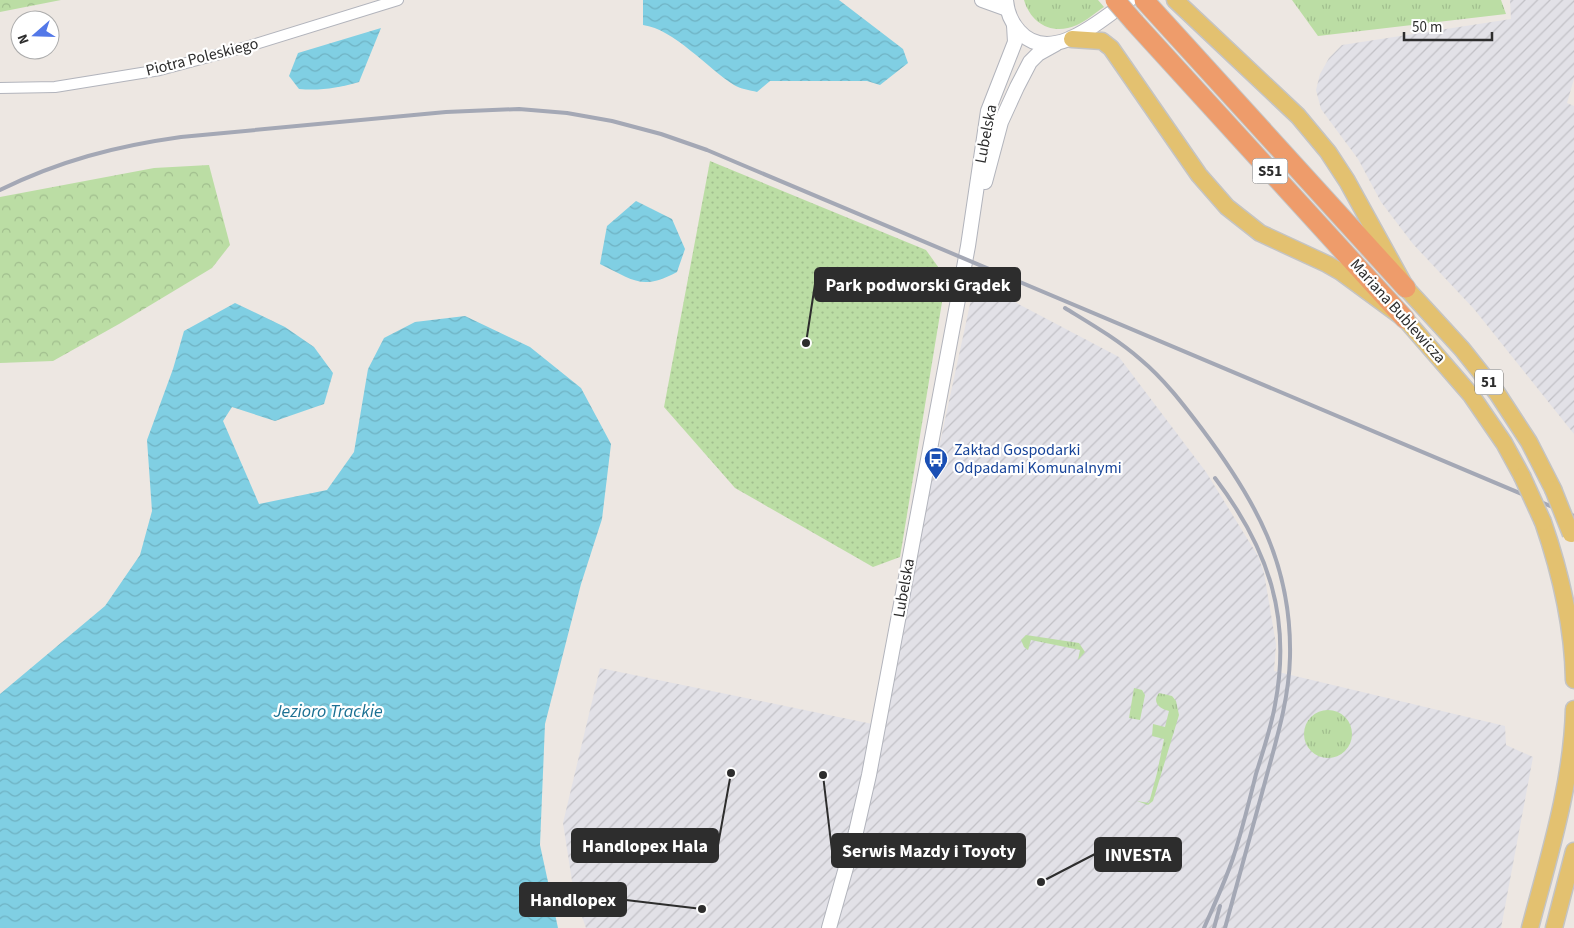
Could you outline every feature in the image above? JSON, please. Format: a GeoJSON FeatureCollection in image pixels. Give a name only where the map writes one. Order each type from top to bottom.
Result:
{"type":"FeatureCollection","features":[{"type":"Feature","properties":{"kind":"highway","name":"Mariana Bublewicza"},"geometry":{"type":"LineString","coordinates":[[1115,0],[1405,319]]}},
{"type":"Feature","properties":{"kind":"highway","name":"Mariana Bublewicza"},"geometry":{"type":"LineString","coordinates":[[1148,5],[1406,288]]}},
{"type":"Feature","properties":{"kind":"main road"},"geometry":{"type":"LineString","coordinates":[[1175,0],[1298,116],[1328,152],[1347,181],[1406,288]]}},
{"type":"Feature","properties":{"kind":"main road"},"geometry":{"type":"LineString","coordinates":[[1064,42],[1102,41],[1111,48],[1199,175],[1234,213],[1260,233],[1341,272],[1405,319]]}},
{"type":"Feature","properties":{"kind":"main road","name":"Mariana Bublewicza"},"geometry":{"type":"LineString","coordinates":[[1406,288],[1462,349],[1502,399],[1529,442],[1553,488],[1572,539]]}},
{"type":"Feature","properties":{"kind":"main road","name":"Mariana Bublewicza"},"geometry":{"type":"LineString","coordinates":[[1405,319],[1471,395],[1504,443],[1522,476],[1543,522],[1556,561],[1565,599],[1572,643],[1574,680]]}},
{"type":"Feature","properties":{"kind":"main road"},"geometry":{"type":"LineString","coordinates":[[1530,928],[1565,788],[1574,709]]}},
{"type":"Feature","properties":{"kind":"main road"},"geometry":{"type":"LineString","coordinates":[[1554,928],[1574,851]]}},
{"type":"Feature","properties":{"kind":"street","name":"Piotra Poleskiego"},"geometry":{"type":"LineString","coordinates":[[0,88],[55,87],[160,70],[246,47],[398,0]]}},
{"type":"Feature","properties":{"kind":"street"},"geometry":{"type":"LineString","coordinates":[[982,0],[1006,4],[1014,25],[1023,36],[1032,41],[1064,42]]}},
{"type":"Feature","properties":{"kind":"street","name":"Lubelska"},"geometry":{"type":"LineString","coordinates":[[968,246],[1001,122],[1030,62],[1038,54],[1064,42],[1130,0]]}},
{"type":"Feature","properties":{"kind":"street","name":"Lubelska"},"geometry":{"type":"LineString","coordinates":[[830,928],[850,856],[869,775],[968,246],[988,111],[1015,42],[1014,25]]}},
{"type":"Feature","properties":{"kind":"shaded area"},"geometry":{"type":"Polygon","coordinates":[[[1510,0],[1574,0],[1574,79],[1567,103],[1574,106],[1574,434],[1474,309],[1413,244],[1381,202],[1358,159],[1321,109],[1316,90],[1320,74],[1329,58],[1342,45],[1511,19],[1510,0]]]}},
{"type":"Feature","properties":{"kind":"shaded area"},"geometry":{"type":"Polygon","coordinates":[[[975,281],[1119,357],[1206,472],[1258,556],[1264,573],[1276,644],[1274,671],[1505,726],[1506,745],[1533,757],[1501,928],[586,928],[574,894],[563,823],[600,668],[882,726],[914,563],[975,281]]]}},
{"type":"Feature","properties":{"kind":"green space"},"geometry":{"type":"Polygon","coordinates":[[[0,0],[61,0],[10,10],[0,12],[0,0]]]}},
{"type":"Feature","properties":{"kind":"green space"},"geometry":{"type":"Polygon","coordinates":[[[1024,0],[1098,0],[1104,7],[1080,23],[1060,29],[1044,26],[1032,16],[1024,0]]]}},
{"type":"Feature","properties":{"kind":"green space"},"geometry":{"type":"Polygon","coordinates":[[[1292,0],[1501,0],[1506,14],[1318,36],[1292,0]]]}},
{"type":"Feature","properties":{"kind":"green space"},"geometry":{"type":"Polygon","coordinates":[[[710,161],[926,250],[946,278],[900,557],[873,567],[735,488],[664,407],[710,161]]]}},
{"type":"Feature","properties":{"kind":"green space"},"geometry":{"type":"Polygon","coordinates":[[[209,165],[230,245],[212,268],[53,361],[0,363],[0,197],[154,168],[209,165]]]}},
{"type":"Feature","properties":{"kind":"green space"},"geometry":{"type":"Polygon","coordinates":[[[1026,635],[1079,643],[1085,652],[1078,660],[1080,650],[1031,640],[1028,650],[1024,647],[1021,640],[1026,635]]]}},
{"type":"Feature","properties":{"kind":"green space"},"geometry":{"type":"Polygon","coordinates":[[[1134,688],[1142,690],[1145,695],[1140,720],[1129,718],[1134,688]]]}},
{"type":"Feature","properties":{"kind":"green space"},"geometry":{"type":"Polygon","coordinates":[[[1159,693],[1172,696],[1176,701],[1179,715],[1153,801],[1148,805],[1137,801],[1149,803],[1164,739],[1152,736],[1153,724],[1165,727],[1169,711],[1158,705],[1156,700],[1159,693]]]}},
{"type":"Feature","properties":{"kind":"green space"},"geometry":{"type":"Polygon","coordinates":[[[1323,710],[1333,710],[1342,714],[1348,720],[1351,725],[1351,743],[1342,754],[1333,758],[1323,758],[1314,754],[1308,748],[1304,739],[1304,729],[1308,720],[1314,714],[1323,710]]]}},
{"type":"Feature","properties":{"kind":"water"},"geometry":{"type":"Polygon","coordinates":[[[643,0],[839,0],[903,49],[908,63],[880,85],[867,81],[770,81],[757,92],[736,86],[678,41],[655,28],[643,25],[643,0]]]}},
{"type":"Feature","properties":{"kind":"water"},"geometry":{"type":"Polygon","coordinates":[[[381,28],[359,82],[314,90],[299,89],[289,76],[298,53],[381,28]]]}},
{"type":"Feature","properties":{"kind":"water"},"geometry":{"type":"Polygon","coordinates":[[[636,201],[672,219],[685,249],[677,272],[665,278],[646,282],[638,281],[600,264],[607,226],[636,201]]]}},
{"type":"Feature","properties":{"kind":"water","name":"Jezioro Trackie"},"geometry":{"type":"Polygon","coordinates":[[[235,303],[285,327],[314,347],[333,373],[324,404],[275,421],[232,407],[223,421],[259,504],[327,490],[354,452],[368,369],[384,338],[415,322],[465,316],[530,347],[581,388],[611,444],[602,519],[581,584],[545,724],[540,845],[558,928],[0,928],[0,694],[105,606],[140,555],[152,511],[147,440],[173,369],[184,331],[235,303]]]}},
{"type":"Feature","properties":{"kind":"railway"},"geometry":{"type":"LineString","coordinates":[[0,190],[44,171],[88,156],[134,145],[181,137],[446,112],[519,109],[567,113],[612,121],[661,134],[707,150],[1574,516]]}},
{"type":"Feature","properties":{"kind":"railway"},"geometry":{"type":"LineString","coordinates":[[1065,308],[1104,332],[1149,367],[1173,392],[1202,429],[1239,482],[1254,509],[1277,563],[1285,593],[1289,624],[1290,657],[1285,705],[1225,928]]}},
{"type":"Feature","properties":{"kind":"railway"},"geometry":{"type":"LineString","coordinates":[[1204,928],[1233,858],[1269,731],[1279,673],[1280,642],[1277,613],[1262,557],[1233,504],[1215,478]]}},
{"type":"Feature","properties":{"kind":"railway"},"geometry":{"type":"LineString","coordinates":[[1214,928],[1220,906]]}},
{"type":"Feature","properties":{"kind":"place","name":"Park podworski Grądek"},"geometry":{"type":"Point","coordinates":[806,343]}},
{"type":"Feature","properties":{"kind":"place","name":"Zakład Gospodarki Odpadami Komunalnymi"},"geometry":{"type":"Point","coordinates":[936,480]}},
{"type":"Feature","properties":{"kind":"place","name":"Handlopex Hala"},"geometry":{"type":"Point","coordinates":[731,773]}},
{"type":"Feature","properties":{"kind":"place","name":"Serwis Mazdy i Toyoty"},"geometry":{"type":"Point","coordinates":[823,775]}},
{"type":"Feature","properties":{"kind":"place","name":"INVESTA"},"geometry":{"type":"Point","coordinates":[1041,882]}},
{"type":"Feature","properties":{"kind":"place","name":"Handlopex"},"geometry":{"type":"Point","coordinates":[702,909]}}]}
